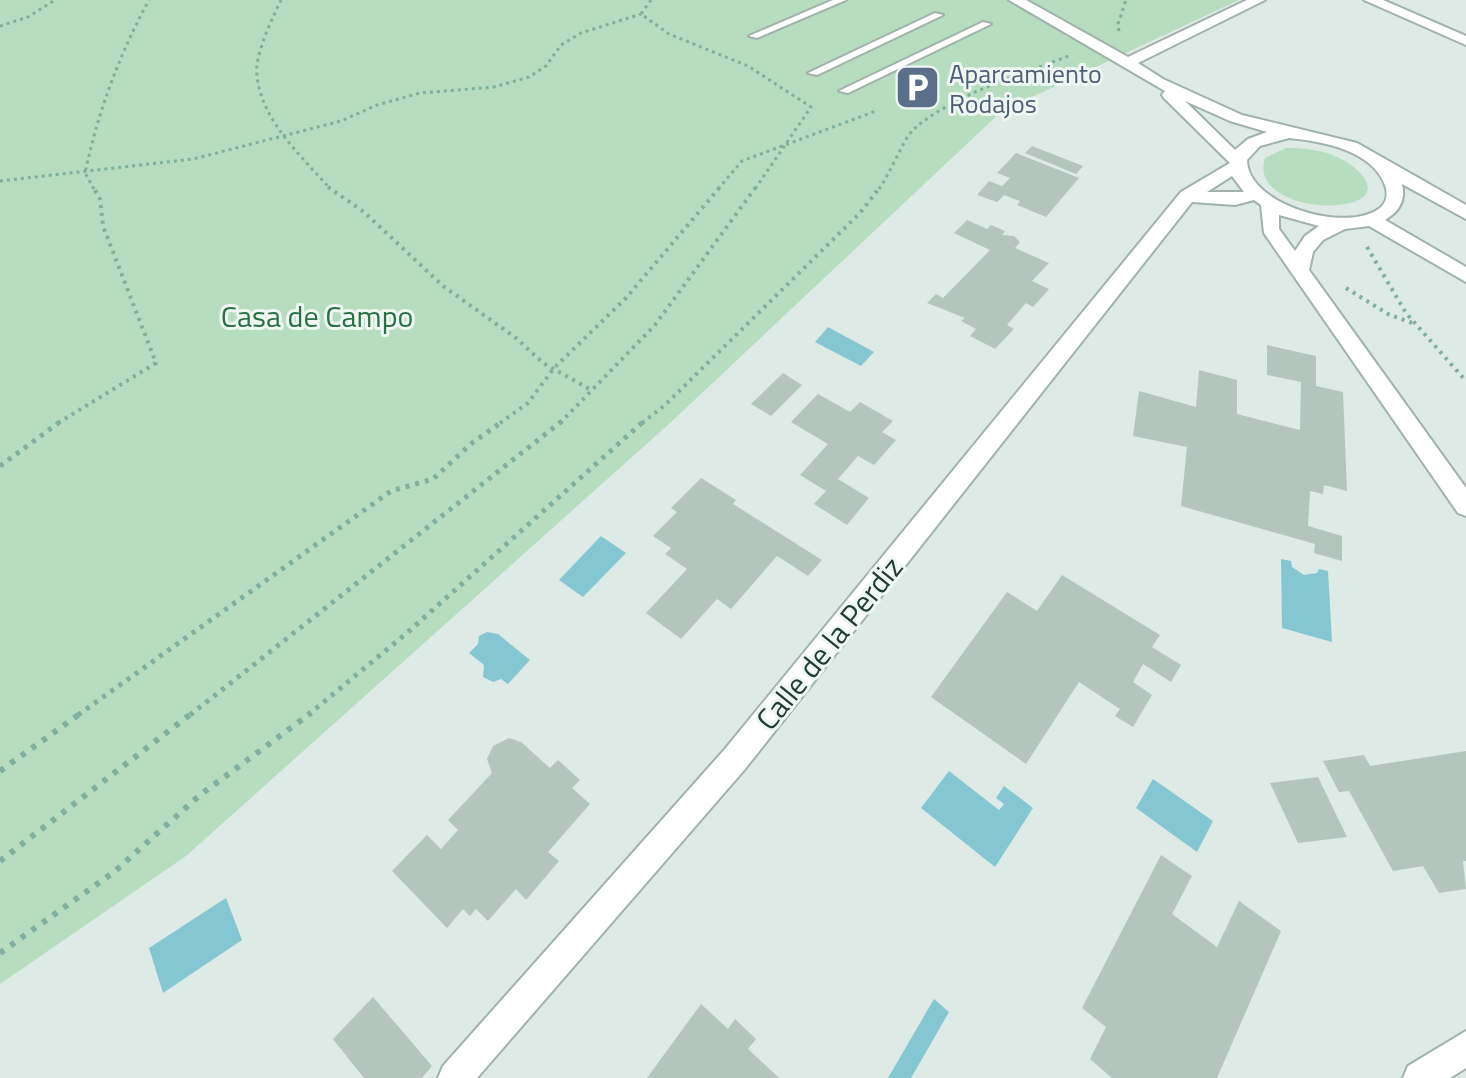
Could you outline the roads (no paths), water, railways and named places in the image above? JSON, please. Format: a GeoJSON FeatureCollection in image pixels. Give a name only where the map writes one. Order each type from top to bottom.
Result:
{"type":"FeatureCollection","features":[{"type":"Feature","properties":{"kind":"street"},"geometry":{"type":"LineString","coordinates":[[1016,0],[1095,43],[1157,82],[1236,118],[1289,133],[1328,138],[1364,154],[1412,185],[1466,213]]}},
{"type":"Feature","properties":{"kind":"street"},"geometry":{"type":"LineString","coordinates":[[1127,63],[1258,0]]}},
{"type":"Feature","properties":{"kind":"street"},"geometry":{"type":"LineString","coordinates":[[1371,0],[1466,41]]}},
{"type":"Feature","properties":{"kind":"street"},"geometry":{"type":"LineString","coordinates":[[1157,82],[1237,163],[1243,180],[1264,199],[1292,214],[1357,223],[1466,276]]}},
{"type":"Feature","properties":{"kind":"street","name":"Calle de la Perdiz"},"geometry":{"type":"LineString","coordinates":[[455,1078],[735,759],[1187,196],[1237,163],[1241,149],[1252,140],[1289,133]]}},
{"type":"Feature","properties":{"kind":"street"},"geometry":{"type":"LineString","coordinates":[[1300,271],[1306,243],[1314,234],[1389,211],[1396,199],[1394,183],[1383,168],[1364,154]]}},
{"type":"Feature","properties":{"kind":"street"},"geometry":{"type":"LineString","coordinates":[[1187,196],[1264,199]]}},
{"type":"Feature","properties":{"kind":"street"},"geometry":{"type":"LineString","coordinates":[[1264,199],[1270,229],[1466,506]]}},
{"type":"Feature","properties":{"kind":"street"},"geometry":{"type":"LineString","coordinates":[[1420,1078],[1466,1048]]}},
{"type":"Feature","properties":{"kind":"lane"},"geometry":{"type":"LineString","coordinates":[[754,36],[841,0]]}},
{"type":"Feature","properties":{"kind":"lane"},"geometry":{"type":"LineString","coordinates":[[813,73],[938,15]]}},
{"type":"Feature","properties":{"kind":"lane"},"geometry":{"type":"LineString","coordinates":[[844,91],[986,24]]}},
{"type":"Feature","properties":{"kind":"water"},"geometry":{"type":"Polygon","coordinates":[[[828,327],[874,352],[861,366],[815,342],[828,327]]]}},
{"type":"Feature","properties":{"kind":"water"},"geometry":{"type":"Polygon","coordinates":[[[601,536],[626,553],[583,597],[559,580],[601,536]]]}},
{"type":"Feature","properties":{"kind":"water"},"geometry":{"type":"Polygon","coordinates":[[[1281,559],[1291,561],[1292,567],[1304,575],[1317,573],[1319,569],[1328,571],[1332,642],[1282,628],[1281,559]]]}},
{"type":"Feature","properties":{"kind":"water"},"geometry":{"type":"Polygon","coordinates":[[[487,632],[498,634],[530,660],[508,684],[501,679],[493,682],[483,677],[484,665],[469,653],[478,644],[479,636],[487,632]]]}},
{"type":"Feature","properties":{"kind":"water"},"geometry":{"type":"Polygon","coordinates":[[[949,771],[999,810],[1004,804],[996,798],[1004,786],[1033,808],[995,867],[921,808],[949,771]]]}},
{"type":"Feature","properties":{"kind":"water"},"geometry":{"type":"Polygon","coordinates":[[[1153,779],[1213,821],[1197,852],[1136,808],[1153,779]]]}},
{"type":"Feature","properties":{"kind":"water"},"geometry":{"type":"Polygon","coordinates":[[[226,898],[242,940],[163,993],[149,948],[226,898]]]}},
{"type":"Feature","properties":{"kind":"water"},"geometry":{"type":"Polygon","coordinates":[[[934,999],[949,1012],[911,1078],[888,1078],[934,999]]]}},
{"type":"Feature","properties":{"kind":"place","name":"Aparcamiento Rodajos"},"geometry":{"type":"Point","coordinates":[918,88]}},
{"type":"Feature","properties":{"kind":"park label","name":"Casa de Campo"},"geometry":{"type":"Point","coordinates":[317,316]}}]}
